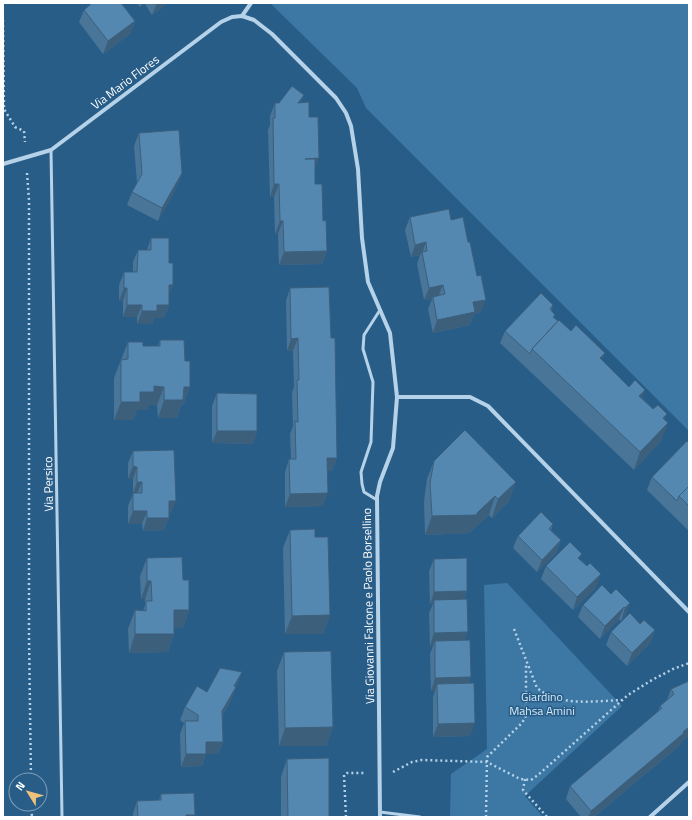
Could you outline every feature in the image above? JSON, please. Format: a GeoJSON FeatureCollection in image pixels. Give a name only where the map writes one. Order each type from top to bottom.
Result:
{"type":"FeatureCollection","features":[{"type":"Feature","properties":{"kind":"street"},"geometry":{"type":"LineString","coordinates":[[242,16],[251,3]]}},
{"type":"Feature","properties":{"kind":"street","name":"Via Mario Flores"},"geometry":{"type":"LineString","coordinates":[[3,164],[51,150],[221,22],[232,17],[242,16]]}},
{"type":"Feature","properties":{"kind":"street","name":"Via Giovanni Falcone e Paolo Borsellino"},"geometry":{"type":"LineString","coordinates":[[242,16],[254,20],[272,34],[336,98],[346,113],[351,126],[358,169],[362,238],[368,282],[390,333],[397,397],[393,448],[380,482],[377,500],[380,817]]}},
{"type":"Feature","properties":{"kind":"street"},"geometry":{"type":"LineString","coordinates":[[397,397],[470,397],[488,406],[689,612]]}},
{"type":"Feature","properties":{"kind":"street"},"geometry":{"type":"LineString","coordinates":[[650,817],[689,782]]}},
{"type":"Feature","properties":{"kind":"lane","name":"Via Persico"},"geometry":{"type":"LineString","coordinates":[[51,150],[62,817]]}},
{"type":"Feature","properties":{"kind":"lane"},"geometry":{"type":"LineString","coordinates":[[377,500],[364,492],[361,472],[371,442],[373,382],[363,349],[364,335],[380,310]]}},
{"type":"Feature","properties":{"kind":"lane"},"geometry":{"type":"LineString","coordinates":[[380,812],[420,817]]}},
{"type":"Feature","properties":{"kind":"path"},"geometry":{"type":"LineString","coordinates":[[3,20],[4,109],[15,127],[24,131],[29,200],[29,636],[31,772]]}},
{"type":"Feature","properties":{"kind":"path"},"geometry":{"type":"LineString","coordinates":[[514,629],[537,688],[549,696],[580,702],[622,700]]}},
{"type":"Feature","properties":{"kind":"path"},"geometry":{"type":"LineString","coordinates":[[486,817],[487,757],[522,724],[526,716],[526,663]]}},
{"type":"Feature","properties":{"kind":"path"},"geometry":{"type":"LineString","coordinates":[[346,817],[344,775],[347,773],[395,772],[412,762],[422,760],[487,762],[520,779],[531,780],[628,695],[673,669],[689,664]]}},
{"type":"Feature","properties":{"kind":"path"},"geometry":{"type":"LineString","coordinates":[[525,779],[523,790],[547,817]]}},
{"type":"Feature","properties":{"kind":"green space"},"geometry":{"type":"Polygon","coordinates":[[[270,3],[689,3],[689,431],[366,108],[357,88],[270,3]]]}},
{"type":"Feature","properties":{"kind":"green space","name":"Giardino Mahsa Amini"},"geometry":{"type":"Polygon","coordinates":[[[507,583],[622,706],[525,796],[543,817],[450,817],[451,774],[487,749],[484,585],[507,583]]]}},
{"type":"Feature","properties":{"kind":"building"},"geometry":{"type":"Polygon","coordinates":[[[92,3],[121,3],[135,21],[108,41],[84,10],[92,3]]]}},
{"type":"Feature","properties":{"kind":"building"},"geometry":{"type":"Polygon","coordinates":[[[292,86],[304,95],[298,103],[309,102],[309,117],[318,117],[319,158],[305,159],[315,159],[315,184],[322,184],[323,221],[326,220],[327,251],[284,252],[283,221],[280,221],[279,184],[274,184],[273,118],[275,118],[275,103],[279,103],[292,86]]]}},
{"type":"Feature","properties":{"kind":"building"},"geometry":{"type":"Polygon","coordinates":[[[179,130],[182,173],[162,208],[132,192],[142,174],[139,133],[179,130]]]}},
{"type":"Feature","properties":{"kind":"building"},"geometry":{"type":"Polygon","coordinates":[[[449,209],[451,220],[463,217],[477,276],[481,275],[486,300],[473,302],[475,312],[437,320],[433,297],[445,294],[443,285],[429,288],[422,252],[427,251],[426,242],[415,245],[410,217],[449,209]]]}},
{"type":"Feature","properties":{"kind":"building"},"geometry":{"type":"Polygon","coordinates":[[[151,238],[169,238],[169,263],[173,263],[173,285],[169,285],[169,305],[157,305],[157,311],[142,311],[142,305],[127,305],[127,288],[124,288],[124,272],[137,272],[138,250],[151,250],[151,238]]]}},
{"type":"Feature","properties":{"kind":"building"},"geometry":{"type":"Polygon","coordinates":[[[329,287],[331,338],[335,338],[337,458],[327,458],[328,493],[290,494],[289,459],[296,459],[295,421],[298,422],[297,380],[299,380],[298,338],[291,339],[290,288],[329,287]]]}},
{"type":"Feature","properties":{"kind":"building"},"geometry":{"type":"Polygon","coordinates":[[[541,293],[553,305],[550,309],[555,315],[553,317],[558,321],[532,349],[530,354],[505,331],[541,293]]]}},
{"type":"Feature","properties":{"kind":"building"},"geometry":{"type":"Polygon","coordinates":[[[559,320],[571,331],[576,325],[605,353],[600,358],[629,387],[635,380],[645,390],[639,396],[653,409],[658,405],[667,414],[663,418],[668,423],[640,452],[532,349],[559,320]]]}},
{"type":"Feature","properties":{"kind":"building"},"geometry":{"type":"Polygon","coordinates":[[[160,340],[184,340],[185,361],[190,361],[190,387],[184,387],[183,400],[164,400],[164,387],[154,386],[154,392],[140,392],[140,402],[121,402],[121,360],[128,359],[128,342],[143,342],[143,346],[160,346],[160,340]]]}},
{"type":"Feature","properties":{"kind":"building"},"geometry":{"type":"Polygon","coordinates":[[[217,393],[257,394],[257,431],[217,431],[217,393]]]}},
{"type":"Feature","properties":{"kind":"building"},"geometry":{"type":"Polygon","coordinates":[[[465,430],[516,482],[498,499],[495,496],[477,513],[477,515],[432,516],[430,483],[434,461],[465,430]]]}},
{"type":"Feature","properties":{"kind":"building"},"geometry":{"type":"Polygon","coordinates":[[[687,441],[689,443],[689,486],[679,496],[677,501],[652,477],[687,441]]]}},
{"type":"Feature","properties":{"kind":"building"},"geometry":{"type":"Polygon","coordinates":[[[174,450],[176,501],[169,501],[169,518],[147,518],[147,511],[133,511],[133,493],[142,493],[142,482],[137,482],[137,467],[133,466],[133,451],[174,450]]]}},
{"type":"Feature","properties":{"kind":"building"},"geometry":{"type":"Polygon","coordinates":[[[689,486],[689,506],[679,496],[689,486]]]}},
{"type":"Feature","properties":{"kind":"building"},"geometry":{"type":"Polygon","coordinates":[[[541,512],[553,524],[549,529],[561,540],[542,560],[518,536],[541,512]]]}},
{"type":"Feature","properties":{"kind":"building"},"geometry":{"type":"Polygon","coordinates":[[[315,529],[315,537],[328,537],[330,615],[292,616],[290,530],[315,529]]]}},
{"type":"Feature","properties":{"kind":"building"},"geometry":{"type":"Polygon","coordinates":[[[570,542],[582,554],[578,558],[587,566],[590,563],[601,574],[577,597],[546,566],[570,542]]]}},
{"type":"Feature","properties":{"kind":"building"},"geometry":{"type":"Polygon","coordinates":[[[182,557],[183,580],[189,580],[189,610],[174,610],[174,634],[135,634],[135,610],[146,611],[146,601],[152,601],[151,581],[147,581],[147,558],[182,557]]]}},
{"type":"Feature","properties":{"kind":"building"},"geometry":{"type":"Polygon","coordinates":[[[467,558],[467,591],[434,592],[434,559],[467,558]]]}},
{"type":"Feature","properties":{"kind":"building"},"geometry":{"type":"Polygon","coordinates":[[[602,585],[611,594],[616,589],[630,603],[605,626],[583,605],[602,585]]]}},
{"type":"Feature","properties":{"kind":"building"},"geometry":{"type":"Polygon","coordinates":[[[467,599],[468,632],[434,633],[434,600],[467,599]]]}},
{"type":"Feature","properties":{"kind":"building"},"geometry":{"type":"Polygon","coordinates":[[[630,613],[640,624],[644,620],[655,630],[632,653],[611,632],[630,613]]]}},
{"type":"Feature","properties":{"kind":"building"},"geometry":{"type":"Polygon","coordinates":[[[470,640],[471,677],[435,678],[435,641],[470,640]]]}},
{"type":"Feature","properties":{"kind":"building"},"geometry":{"type":"Polygon","coordinates":[[[331,651],[333,727],[285,728],[284,652],[331,651]]]}},
{"type":"Feature","properties":{"kind":"building"},"geometry":{"type":"Polygon","coordinates":[[[220,668],[242,672],[234,686],[236,687],[222,711],[223,742],[206,742],[206,754],[186,754],[185,721],[198,721],[198,715],[185,707],[197,686],[207,692],[220,668]]]}},
{"type":"Feature","properties":{"kind":"building"},"geometry":{"type":"Polygon","coordinates":[[[689,681],[689,727],[683,732],[684,733],[591,811],[570,786],[662,708],[660,706],[674,694],[671,689],[689,681]]]}},
{"type":"Feature","properties":{"kind":"building"},"geometry":{"type":"Polygon","coordinates":[[[474,683],[475,723],[438,724],[437,684],[474,683]]]}},
{"type":"Feature","properties":{"kind":"building"},"geometry":{"type":"Polygon","coordinates":[[[329,758],[329,817],[288,817],[287,759],[329,758]]]}},
{"type":"Feature","properties":{"kind":"building"},"geometry":{"type":"Polygon","coordinates":[[[194,793],[195,815],[186,815],[186,817],[138,817],[137,801],[161,800],[161,794],[194,793]]]}}]}
